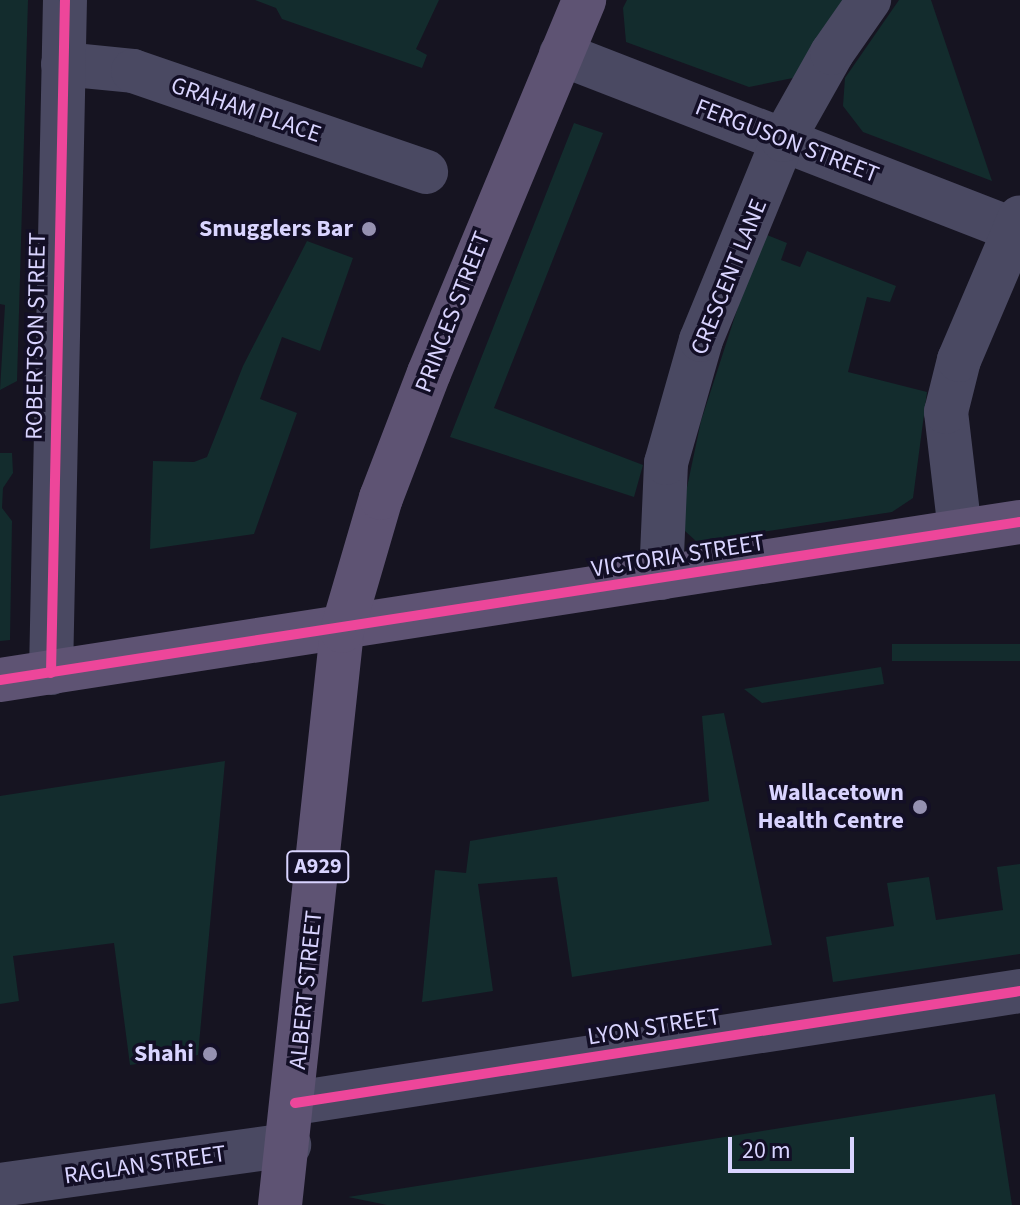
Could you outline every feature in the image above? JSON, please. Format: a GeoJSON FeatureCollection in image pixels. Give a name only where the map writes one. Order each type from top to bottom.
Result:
{"type":"FeatureCollection","features":[{"type":"Feature","properties":{"kind":"main road","name":"PRINCES STREET"},"geometry":{"type":"LineString","coordinates":[[342,631],[402,442],[584,0]]}},
{"type":"Feature","properties":{"kind":"main road","name":"VICTORIA STREET"},"geometry":{"type":"LineString","coordinates":[[0,680],[342,631],[1020,522]]}},
{"type":"Feature","properties":{"kind":"main road","name":"ALBERT STREET"},"geometry":{"type":"LineString","coordinates":[[280,1205],[292,1124],[342,631]]}},
{"type":"Feature","properties":{"kind":"street","name":"ROBERTSON STREET"},"geometry":{"type":"LineString","coordinates":[[51,673],[65,0]]}},
{"type":"Feature","properties":{"kind":"street","name":"CRESCENT LANE"},"geometry":{"type":"LineString","coordinates":[[661,578],[666,463],[701,340],[783,140],[832,53],[869,0]]}},
{"type":"Feature","properties":{"kind":"street","name":"FERGUSON STREET"},"geometry":{"type":"LineString","coordinates":[[561,54],[783,140],[1017,223]]}},
{"type":"Feature","properties":{"kind":"street","name":"GRAHAM PLACE"},"geometry":{"type":"LineString","coordinates":[[63,64],[133,71],[426,172]]}},
{"type":"Feature","properties":{"kind":"street"},"geometry":{"type":"LineString","coordinates":[[960,531],[946,412],[959,360],[1017,223]]}},
{"type":"Feature","properties":{"kind":"street","name":"LYON STREET"},"geometry":{"type":"LineString","coordinates":[[292,1124],[1018,1002]]}},
{"type":"Feature","properties":{"kind":"street","name":"RAGLAN STREET"},"geometry":{"type":"LineString","coordinates":[[0,1185],[292,1124]]}},
{"type":"Feature","properties":{"kind":"green space"},"geometry":{"type":"Polygon","coordinates":[[[0,0],[28,0],[17,381],[0,390],[5,305],[0,304],[0,0]]]}},
{"type":"Feature","properties":{"kind":"green space"},"geometry":{"type":"Polygon","coordinates":[[[255,0],[439,0],[416,49],[427,55],[422,68],[282,19],[276,8],[255,0]]]}},
{"type":"Feature","properties":{"kind":"green space"},"geometry":{"type":"Polygon","coordinates":[[[627,0],[853,0],[793,78],[749,87],[626,42],[623,8],[627,0]]]}},
{"type":"Feature","properties":{"kind":"green space"},"geometry":{"type":"Polygon","coordinates":[[[899,0],[931,0],[992,181],[863,132],[843,106],[845,78],[899,0]]]}},
{"type":"Feature","properties":{"kind":"green space"},"geometry":{"type":"Polygon","coordinates":[[[574,123],[603,133],[494,408],[643,465],[634,497],[450,437],[574,123]]]}},
{"type":"Feature","properties":{"kind":"green space"},"geometry":{"type":"Polygon","coordinates":[[[762,233],[787,243],[781,260],[800,267],[807,251],[896,286],[890,302],[867,297],[848,372],[927,392],[913,498],[892,512],[697,542],[685,531],[682,511],[701,421],[762,233]]]}},
{"type":"Feature","properties":{"kind":"green space"},"geometry":{"type":"Polygon","coordinates":[[[307,241],[353,258],[320,351],[282,337],[260,399],[297,413],[254,534],[150,549],[153,461],[194,462],[207,457],[243,366],[307,241]]]}},
{"type":"Feature","properties":{"kind":"green space"},"geometry":{"type":"Polygon","coordinates":[[[0,453],[12,453],[13,473],[3,488],[2,508],[12,521],[10,640],[0,641],[0,453]]]}},
{"type":"Feature","properties":{"kind":"green space"},"geometry":{"type":"Polygon","coordinates":[[[892,644],[1020,644],[1020,661],[892,661],[892,644]]]}},
{"type":"Feature","properties":{"kind":"green space"},"geometry":{"type":"Polygon","coordinates":[[[881,667],[884,684],[762,703],[744,689],[881,667]]]}},
{"type":"Feature","properties":{"kind":"green space"},"geometry":{"type":"Polygon","coordinates":[[[724,713],[772,945],[572,977],[557,877],[478,884],[493,991],[422,1002],[435,870],[466,873],[470,841],[709,801],[702,716],[724,713]]]}},
{"type":"Feature","properties":{"kind":"green space"},"geometry":{"type":"Polygon","coordinates":[[[225,761],[198,1055],[130,1065],[114,943],[13,956],[19,1001],[0,1004],[0,796],[225,761]]]}},
{"type":"Feature","properties":{"kind":"green space"},"geometry":{"type":"Polygon","coordinates":[[[1020,864],[1020,954],[833,982],[826,937],[894,926],[887,883],[929,877],[936,920],[1003,910],[997,867],[1020,864]]]}},
{"type":"Feature","properties":{"kind":"green space"},"geometry":{"type":"Polygon","coordinates":[[[995,1094],[1012,1205],[387,1205],[348,1197],[995,1094]]]}},
{"type":"Feature","properties":{"kind":"cycle path"},"geometry":{"type":"LineString","coordinates":[[51,673],[65,0]]}},
{"type":"Feature","properties":{"kind":"cycle path"},"geometry":{"type":"LineString","coordinates":[[0,680],[1020,522]]}},
{"type":"Feature","properties":{"kind":"cycle path"},"geometry":{"type":"LineString","coordinates":[[295,1103],[1020,991]]}},
{"type":"Feature","properties":{"kind":"place","name":"Smugglers Bar"},"geometry":{"type":"Point","coordinates":[369,229]}},
{"type":"Feature","properties":{"kind":"place","name":"Wallacetown Health Centre"},"geometry":{"type":"Point","coordinates":[920,807]}},
{"type":"Feature","properties":{"kind":"place","name":"Shahi"},"geometry":{"type":"Point","coordinates":[210,1054]}}]}
